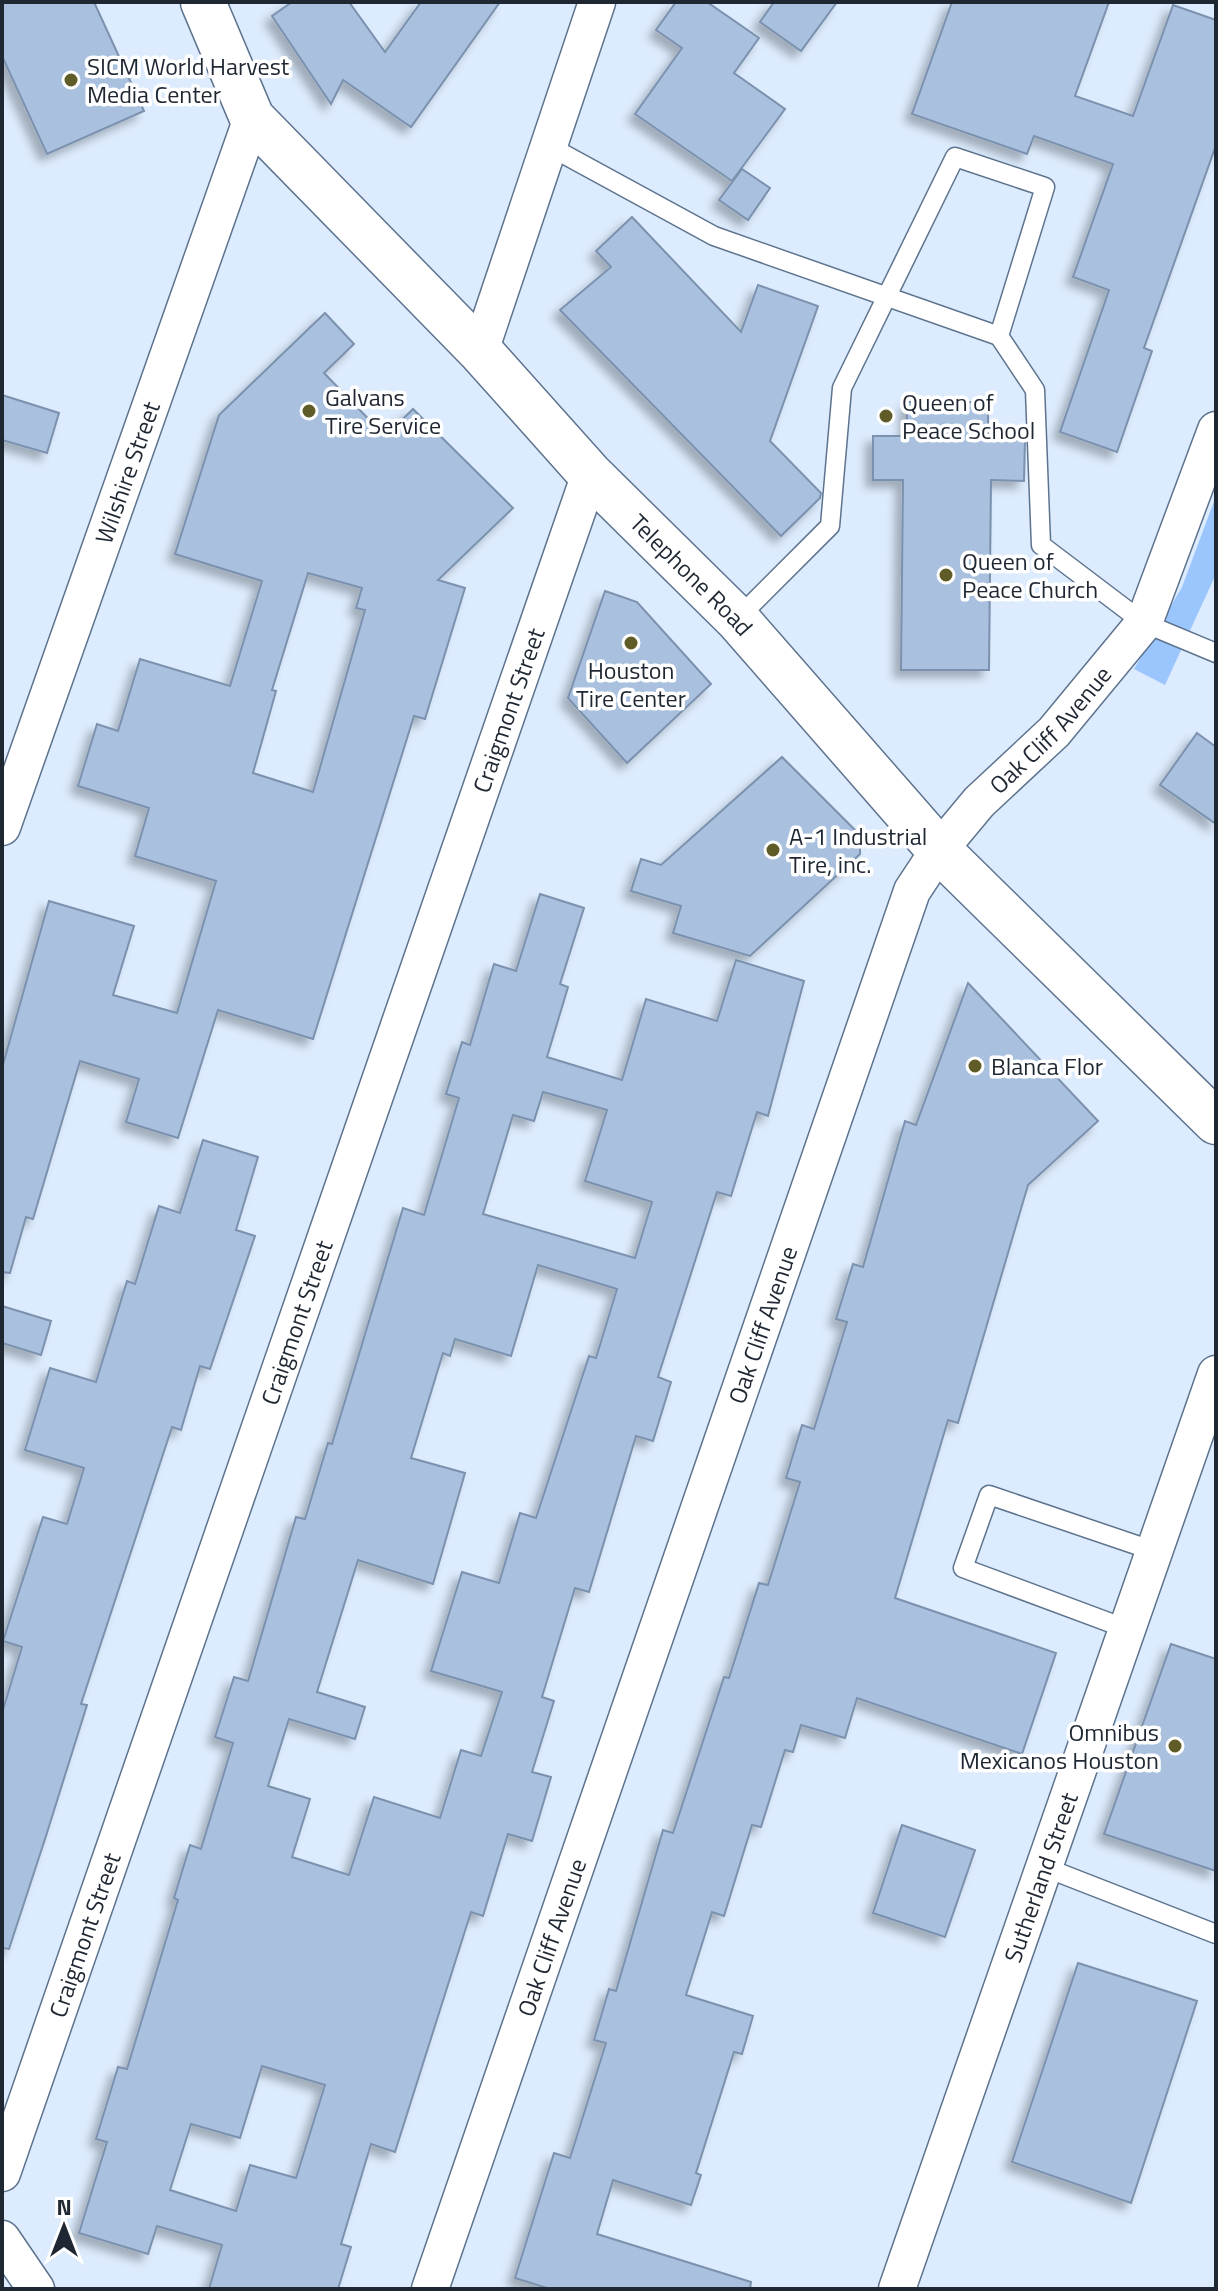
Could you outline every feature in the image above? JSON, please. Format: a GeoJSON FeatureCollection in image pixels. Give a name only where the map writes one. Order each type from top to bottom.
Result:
{"type":"FeatureCollection","features":[{"type":"Feature","properties":{"kind":"main road","name":"Telephone Road"},"geometry":{"type":"LineString","coordinates":[[203,2],[252,118],[480,351],[590,474],[737,619],[939,850],[1216,1122]]}},
{"type":"Feature","properties":{"kind":"street"},"geometry":{"type":"LineString","coordinates":[[480,351],[597,2]]}},
{"type":"Feature","properties":{"kind":"street","name":"Wilshire Street"},"geometry":{"type":"LineString","coordinates":[[2,827],[252,118]]}},
{"type":"Feature","properties":{"kind":"street","name":"Oak Cliff Avenue"},"geometry":{"type":"LineString","coordinates":[[430,2289],[912,891],[939,850],[979,802],[1054,732],[1144,623],[1213,451]]}},
{"type":"Feature","properties":{"kind":"street","name":"Craigmont Street"},"geometry":{"type":"LineString","coordinates":[[2,2173],[590,474]]}},
{"type":"Feature","properties":{"kind":"street","name":"Sutherland Street"},"geometry":{"type":"LineString","coordinates":[[897,2289],[1216,1374]]}},
{"type":"Feature","properties":{"kind":"street"},"geometry":{"type":"LineString","coordinates":[[2,2239],[36,2289]]}},
{"type":"Feature","properties":{"kind":"lane"},"geometry":{"type":"LineString","coordinates":[[547,145],[714,236],[999,336],[1035,390],[1041,545],[1144,623],[1216,653]]}},
{"type":"Feature","properties":{"kind":"lane"},"geometry":{"type":"LineString","coordinates":[[737,619],[830,526],[842,388],[955,157],[1045,187],[999,336]]}},
{"type":"Feature","properties":{"kind":"lane"},"geometry":{"type":"LineString","coordinates":[[1127,1629],[963,1568],[989,1495],[1154,1551]]}},
{"type":"Feature","properties":{"kind":"lane"},"geometry":{"type":"LineString","coordinates":[[1044,1867],[1216,1934]]}},
{"type":"Feature","properties":{"kind":"shaded area"},"geometry":{"type":"Polygon","coordinates":[[[1216,496],[1216,574],[1165,685],[1134,669],[1182,587],[1216,496]]]}},
{"type":"Feature","properties":{"kind":"building","name":"SICM World Harvest Media Center"},"geometry":{"type":"Polygon","coordinates":[[[2,2],[94,2],[144,111],[47,154],[2,56],[2,2]]]}},
{"type":"Feature","properties":{"kind":"building"},"geometry":{"type":"Polygon","coordinates":[[[292,2],[349,2],[385,52],[421,2],[500,2],[411,127],[343,80],[331,104],[272,16],[292,2]]]}},
{"type":"Feature","properties":{"kind":"building"},"geometry":{"type":"Polygon","coordinates":[[[676,2],[707,2],[759,38],[734,73],[785,109],[732,181],[635,114],[682,48],[656,30],[676,2]]]}},
{"type":"Feature","properties":{"kind":"building"},"geometry":{"type":"Polygon","coordinates":[[[774,2],[837,2],[801,51],[760,22],[774,2]]]}},
{"type":"Feature","properties":{"kind":"building"},"geometry":{"type":"Polygon","coordinates":[[[952,2],[1109,2],[1075,96],[1133,116],[1173,5],[1216,20],[1216,145],[1144,348],[1152,351],[1117,452],[1060,432],[1109,290],[1073,277],[1113,164],[1034,136],[1027,154],[912,114],[952,2]]]}},
{"type":"Feature","properties":{"kind":"building"},"geometry":{"type":"Polygon","coordinates":[[[742,169],[770,188],[748,220],[719,200],[742,169]]]}},
{"type":"Feature","properties":{"kind":"building"},"geometry":{"type":"Polygon","coordinates":[[[632,217],[741,332],[758,285],[818,306],[770,441],[821,493],[820,498],[781,536],[560,310],[611,267],[596,251],[632,217]]]}},
{"type":"Feature","properties":{"kind":"building"},"geometry":{"type":"Polygon","coordinates":[[[325,313],[354,344],[324,373],[385,436],[413,409],[513,508],[438,580],[465,588],[425,719],[414,716],[313,1039],[218,1010],[178,1138],[126,1122],[139,1079],[80,1061],[33,1219],[26,1217],[10,1273],[2,1272],[2,1068],[49,901],[134,926],[113,995],[177,1013],[216,881],[135,856],[149,808],[78,786],[97,724],[118,731],[140,659],[230,686],[262,581],[175,554],[219,415],[325,313]],[[308,573],[272,690],[276,691],[253,773],[313,792],[365,610],[356,608],[362,588],[308,573]]]}},
{"type":"Feature","properties":{"kind":"building"},"geometry":{"type":"Polygon","coordinates":[[[2,395],[59,413],[47,453],[2,440],[2,395]]]}},
{"type":"Feature","properties":{"kind":"building","name":"Queen of Peace Church"},"geometry":{"type":"Polygon","coordinates":[[[907,402],[988,402],[988,440],[1025,440],[1024,481],[991,480],[989,670],[901,670],[903,480],[873,480],[873,436],[907,436],[907,402]]]}},
{"type":"Feature","properties":{"kind":"building","name":"Houston Tire Center"},"geometry":{"type":"Polygon","coordinates":[[[605,591],[637,602],[711,684],[627,763],[568,698],[605,591]]]}},
{"type":"Feature","properties":{"kind":"building"},"geometry":{"type":"Polygon","coordinates":[[[1197,733],[1216,747],[1216,824],[1160,785],[1197,733]]]}},
{"type":"Feature","properties":{"kind":"building","name":"A-1 Industrial Tire, inc."},"geometry":{"type":"Polygon","coordinates":[[[782,757],[860,835],[860,854],[750,956],[673,933],[681,906],[631,891],[641,859],[661,865],[782,757]]]}},
{"type":"Feature","properties":{"kind":"building"},"geometry":{"type":"Polygon","coordinates":[[[540,894],[584,908],[560,984],[568,987],[547,1057],[622,1080],[646,999],[717,1021],[736,960],[804,981],[768,1116],[757,1112],[731,1196],[717,1192],[658,1377],[671,1382],[653,1441],[636,1436],[589,1592],[575,1588],[542,1697],[554,1701],[532,1772],[551,1777],[532,1841],[508,1834],[483,1916],[471,1912],[395,2152],[371,2144],[341,2244],[351,2247],[338,2289],[209,2289],[222,2245],[157,2226],[148,2254],[79,2233],[107,2142],[96,2139],[118,2067],[127,2069],[178,1900],[174,1898],[190,1845],[201,1849],[233,1743],[215,1737],[234,1677],[248,1681],[296,1517],[305,1519],[328,1443],[332,1444],[403,1208],[424,1215],[459,1098],[446,1094],[462,1042],[470,1045],[494,964],[516,971],[540,894]],[[543,1092],[534,1121],[513,1115],[483,1214],[635,1258],[652,1202],[585,1181],[607,1110],[543,1092]],[[538,1265],[511,1356],[455,1339],[450,1356],[443,1353],[411,1458],[465,1473],[433,1584],[358,1560],[317,1692],[365,1707],[355,1739],[289,1719],[268,1786],[310,1799],[292,1857],[349,1875],[374,1797],[440,1818],[461,1750],[481,1756],[502,1692],[431,1671],[462,1572],[499,1583],[520,1513],[536,1518],[589,1356],[596,1358],[617,1289],[538,1265]],[[262,2066],[240,2138],[191,2124],[170,2190],[236,2211],[250,2165],[296,2178],[325,2085],[262,2066]]]}},
{"type":"Feature","properties":{"kind":"building"},"geometry":{"type":"Polygon","coordinates":[[[968,983],[1098,1121],[1028,1185],[958,1423],[948,1420],[895,1598],[1056,1653],[1022,1754],[857,1698],[845,1738],[801,1725],[793,1752],[785,1750],[761,1827],[752,1825],[724,1916],[712,1912],[686,1995],[753,2016],[742,2054],[734,2052],[696,2173],[701,2175],[691,2205],[613,2180],[597,2234],[751,2282],[750,2289],[550,2289],[515,2278],[554,2153],[570,2158],[606,2043],[594,2040],[609,1989],[616,1991],[663,1830],[673,1833],[724,1677],[729,1678],[759,1583],[768,1585],[800,1482],[786,1478],[802,1425],[814,1429],[847,1322],[836,1319],[853,1264],[863,1267],[905,1121],[916,1125],[968,983]]]}},
{"type":"Feature","properties":{"kind":"building"},"geometry":{"type":"Polygon","coordinates":[[[203,1140],[258,1157],[236,1230],[255,1236],[210,1369],[200,1366],[181,1430],[172,1427],[81,1704],[87,1705],[46,1836],[9,1949],[2,1948],[2,1713],[22,1647],[3,1641],[43,1517],[67,1524],[84,1468],[25,1450],[50,1368],[96,1382],[127,1281],[135,1284],[159,1206],[180,1213],[203,1140]]]}},
{"type":"Feature","properties":{"kind":"building"},"geometry":{"type":"Polygon","coordinates":[[[2,1306],[51,1321],[41,1355],[2,1343],[2,1306]]]}},
{"type":"Feature","properties":{"kind":"building","name":"Omnibus Mexicanos Houston"},"geometry":{"type":"Polygon","coordinates":[[[1171,1644],[1216,1659],[1216,1871],[1104,1834],[1171,1644]]]}},
{"type":"Feature","properties":{"kind":"building"},"geometry":{"type":"Polygon","coordinates":[[[902,1825],[975,1850],[945,1937],[873,1913],[902,1825]]]}},
{"type":"Feature","properties":{"kind":"building"},"geometry":{"type":"Polygon","coordinates":[[[1078,1963],[1197,2001],[1131,2203],[1012,2162],[1078,1963]]]}},
{"type":"Feature","properties":{"kind":"place","name":"SICM World Harvest Media Center"},"geometry":{"type":"Point","coordinates":[71,80]}},
{"type":"Feature","properties":{"kind":"place","name":"Galvans Tire Service"},"geometry":{"type":"Point","coordinates":[309,411]}},
{"type":"Feature","properties":{"kind":"place","name":"Queen of Peace School"},"geometry":{"type":"Point","coordinates":[886,416]}},
{"type":"Feature","properties":{"kind":"place","name":"Queen of Peace Church"},"geometry":{"type":"Point","coordinates":[946,575]}},
{"type":"Feature","properties":{"kind":"place","name":"Houston Tire Center"},"geometry":{"type":"Point","coordinates":[631,643]}},
{"type":"Feature","properties":{"kind":"place","name":"A-1 Industrial Tire, inc."},"geometry":{"type":"Point","coordinates":[773,850]}},
{"type":"Feature","properties":{"kind":"place","name":"Blanca Flor"},"geometry":{"type":"Point","coordinates":[975,1066]}},
{"type":"Feature","properties":{"kind":"place","name":"Omnibus Mexicanos Houston"},"geometry":{"type":"Point","coordinates":[1175,1746]}}]}
